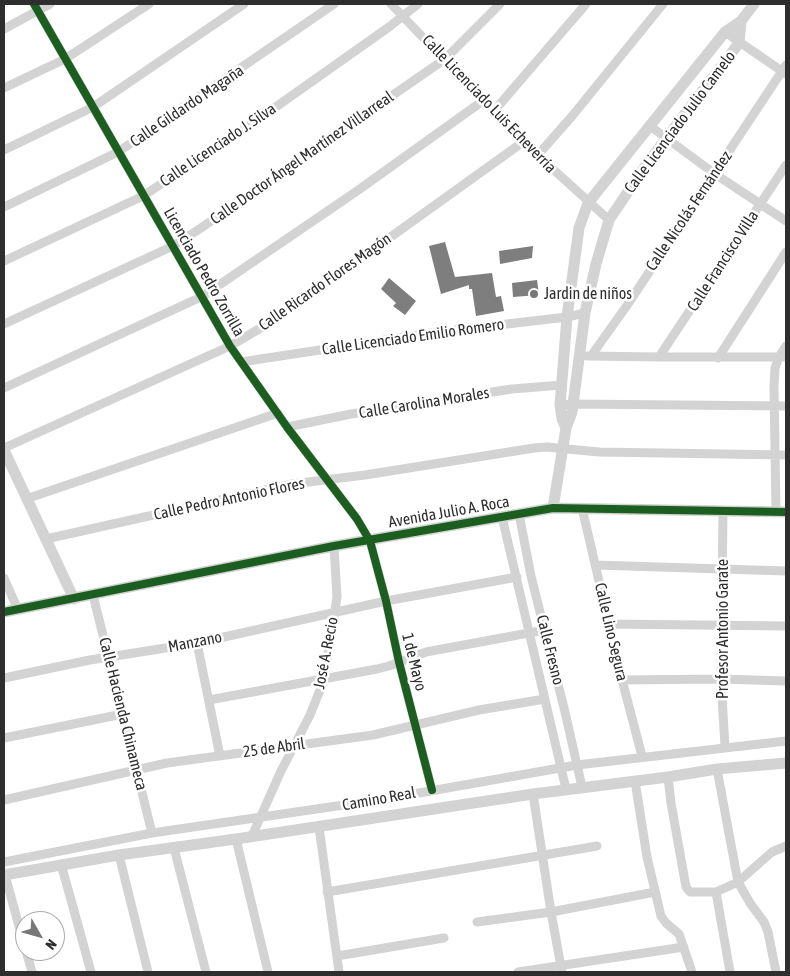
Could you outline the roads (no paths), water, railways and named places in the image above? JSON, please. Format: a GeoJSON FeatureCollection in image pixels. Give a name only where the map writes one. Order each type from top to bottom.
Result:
{"type":"FeatureCollection","features":[{"type":"Feature","properties":{"kind":"street"},"geometry":{"type":"LineString","coordinates":[[4,29],[36,7],[50,4]]}},
{"type":"Feature","properties":{"kind":"street"},"geometry":{"type":"LineString","coordinates":[[4,88],[65,59],[149,4]]}},
{"type":"Feature","properties":{"kind":"street"},"geometry":{"type":"LineString","coordinates":[[4,150],[93,107],[244,4]]}},
{"type":"Feature","properties":{"kind":"street","name":"Calle Gildardo Magaña"},"geometry":{"type":"LineString","coordinates":[[4,207],[118,152],[334,4]]}},
{"type":"Feature","properties":{"kind":"street","name":"Calle Licenciado Luis Echeverría"},"geometry":{"type":"LineString","coordinates":[[391,4],[537,156],[609,220]]}},
{"type":"Feature","properties":{"kind":"street","name":"Calle Licenciado J. Silva"},"geometry":{"type":"LineString","coordinates":[[4,261],[143,196],[263,116],[403,17],[418,4]]}},
{"type":"Feature","properties":{"kind":"street","name":"Calle Doctor Ángel Martínez Villarreal"},"geometry":{"type":"LineString","coordinates":[[4,324],[173,246],[445,59],[500,4]]}},
{"type":"Feature","properties":{"kind":"street"},"geometry":{"type":"LineString","coordinates":[[494,111],[586,4]]}},
{"type":"Feature","properties":{"kind":"street"},"geometry":{"type":"LineString","coordinates":[[537,156],[579,108],[663,4]]}},
{"type":"Feature","properties":{"kind":"street","name":"Calle Licenciado Julio Camelo"},"geometry":{"type":"LineString","coordinates":[[588,203],[725,32],[741,21],[754,4]]}},
{"type":"Feature","properties":{"kind":"street","name":"Licenciado Pedro Zorrilla"},"geometry":{"type":"LineString","coordinates":[[36,7],[230,346],[287,427],[357,519],[370,540]]}},
{"type":"Feature","properties":{"kind":"street","name":"Calle Licenciado Julio Camelo"},"geometry":{"type":"LineString","coordinates":[[609,220],[631,185],[739,43],[741,21]]}},
{"type":"Feature","properties":{"kind":"street"},"geometry":{"type":"LineString","coordinates":[[725,32],[739,43],[785,70]]}},
{"type":"Feature","properties":{"kind":"street","name":"Calle Nicolás Fernández"},"geometry":{"type":"LineString","coordinates":[[585,356],[633,296],[785,70]]}},
{"type":"Feature","properties":{"kind":"street"},"geometry":{"type":"LineString","coordinates":[[4,388],[202,296],[484,100]]}},
{"type":"Feature","properties":{"kind":"street"},"geometry":{"type":"LineString","coordinates":[[650,126],[715,174],[786,221]]}},
{"type":"Feature","properties":{"kind":"street","name":"Calle Ricardo Flores Magón"},"geometry":{"type":"LineString","coordinates":[[4,449],[230,346],[259,329],[523,142]]}},
{"type":"Feature","properties":{"kind":"street","name":"Calle Francisco Villa"},"geometry":{"type":"LineString","coordinates":[[659,358],[786,164]]}},
{"type":"Feature","properties":{"kind":"street"},"geometry":{"type":"LineString","coordinates":[[566,428],[562,419],[560,405],[568,317],[579,228],[588,203]]}},
{"type":"Feature","properties":{"kind":"street"},"geometry":{"type":"LineString","coordinates":[[553,508],[566,428],[572,412],[585,356],[585,313],[596,264],[609,220]]}},
{"type":"Feature","properties":{"kind":"street"},"geometry":{"type":"LineString","coordinates":[[718,358],[786,252]]}},
{"type":"Feature","properties":{"kind":"street","name":"Calle Licenciado Emilio Romero"},"geometry":{"type":"LineString","coordinates":[[241,362],[438,332],[568,317],[585,313]]}},
{"type":"Feature","properties":{"kind":"street"},"geometry":{"type":"LineString","coordinates":[[781,512],[775,455],[773,405],[776,368],[786,346]]}},
{"type":"Feature","properties":{"kind":"street"},"geometry":{"type":"LineString","coordinates":[[585,356],[659,358],[782,357]]}},
{"type":"Feature","properties":{"kind":"street","name":"Calle Carolina Morales"},"geometry":{"type":"LineString","coordinates":[[287,427],[351,414],[512,389],[562,385]]}},
{"type":"Feature","properties":{"kind":"street"},"geometry":{"type":"LineString","coordinates":[[560,405],[786,406]]}},
{"type":"Feature","properties":{"kind":"street"},"geometry":{"type":"LineString","coordinates":[[26,499],[278,413]]}},
{"type":"Feature","properties":{"kind":"street","name":"Calle Pedro Antonio Flores"},"geometry":{"type":"LineString","coordinates":[[46,539],[292,484],[365,475],[534,448],[786,455]]}},
{"type":"Feature","properties":{"kind":"street"},"geometry":{"type":"LineString","coordinates":[[4,449],[74,599]]}},
{"type":"Feature","properties":{"kind":"street","name":"Avenida Julio A. Roca"},"geometry":{"type":"LineString","coordinates":[[4,612],[334,546],[553,508],[781,512]]}},
{"type":"Feature","properties":{"kind":"street","name":"Calle Lino Segura"},"geometry":{"type":"LineString","coordinates":[[582,508],[622,680],[642,756]]}},
{"type":"Feature","properties":{"kind":"street","name":"Profesor Antonio Garate"},"geometry":{"type":"LineString","coordinates":[[723,511],[721,680],[725,747]]}},
{"type":"Feature","properties":{"kind":"street","name":"Calle Fresno"},"geometry":{"type":"LineString","coordinates":[[519,514],[531,576],[582,787]]}},
{"type":"Feature","properties":{"kind":"street","name":"Calle Fresno"},"geometry":{"type":"LineString","coordinates":[[502,517],[566,789]]}},
{"type":"Feature","properties":{"kind":"street","name":"1 de Mayo"},"geometry":{"type":"LineString","coordinates":[[370,540],[432,790]]}},
{"type":"Feature","properties":{"kind":"street","name":"José A. Recio"},"geometry":{"type":"LineString","coordinates":[[252,836],[310,715],[324,680],[337,584],[334,546]]}},
{"type":"Feature","properties":{"kind":"street"},"geometry":{"type":"LineString","coordinates":[[595,565],[786,571]]}},
{"type":"Feature","properties":{"kind":"street","name":"Manzano"},"geometry":{"type":"LineString","coordinates":[[4,678],[197,643],[334,612],[517,577]]}},
{"type":"Feature","properties":{"kind":"street"},"geometry":{"type":"LineString","coordinates":[[4,578],[18,610]]}},
{"type":"Feature","properties":{"kind":"street","name":"Calle Hacienda Chinameca"},"geometry":{"type":"LineString","coordinates":[[93,595],[152,833]]}},
{"type":"Feature","properties":{"kind":"street"},"geometry":{"type":"LineString","coordinates":[[609,624],[786,626]]}},
{"type":"Feature","properties":{"kind":"street"},"geometry":{"type":"LineString","coordinates":[[209,700],[324,680],[388,666],[426,652],[545,630]]}},
{"type":"Feature","properties":{"kind":"street"},"geometry":{"type":"LineString","coordinates":[[197,643],[220,756]]}},
{"type":"Feature","properties":{"kind":"street"},"geometry":{"type":"LineString","coordinates":[[622,680],[786,681]]}},
{"type":"Feature","properties":{"kind":"street","name":"25 de Abril"},"geometry":{"type":"LineString","coordinates":[[4,800],[167,763],[373,735],[479,710],[545,699]]}},
{"type":"Feature","properties":{"kind":"street"},"geometry":{"type":"LineString","coordinates":[[4,738],[123,714]]}},
{"type":"Feature","properties":{"kind":"street","name":"Camino Real"},"geometry":{"type":"LineString","coordinates":[[4,862],[152,833],[356,803],[577,765],[642,756],[786,741]]}},
{"type":"Feature","properties":{"kind":"street","name":"Camino Real"},"geometry":{"type":"LineString","coordinates":[[4,875],[119,855],[566,789],[717,769],[786,763]]}},
{"type":"Feature","properties":{"kind":"street"},"geometry":{"type":"LineString","coordinates":[[717,769],[738,882],[764,922],[770,940],[776,972]]}},
{"type":"Feature","properties":{"kind":"street"},"geometry":{"type":"LineString","coordinates":[[668,777],[686,887],[690,892],[716,892],[738,882],[772,852],[786,846]]}},
{"type":"Feature","properties":{"kind":"street"},"geometry":{"type":"LineString","coordinates":[[635,781],[647,856],[661,916],[666,923],[678,932],[692,972]]}},
{"type":"Feature","properties":{"kind":"street"},"geometry":{"type":"LineString","coordinates":[[533,794],[561,969]]}},
{"type":"Feature","properties":{"kind":"street"},"geometry":{"type":"LineString","coordinates":[[319,826],[339,972]]}},
{"type":"Feature","properties":{"kind":"street"},"geometry":{"type":"LineString","coordinates":[[236,839],[268,972]]}},
{"type":"Feature","properties":{"kind":"street"},"geometry":{"type":"LineString","coordinates":[[327,892],[597,846]]}},
{"type":"Feature","properties":{"kind":"street"},"geometry":{"type":"LineString","coordinates":[[174,848],[206,972]]}},
{"type":"Feature","properties":{"kind":"street"},"geometry":{"type":"LineString","coordinates":[[119,855],[148,972]]}},
{"type":"Feature","properties":{"kind":"street"},"geometry":{"type":"LineString","coordinates":[[61,864],[91,972]]}},
{"type":"Feature","properties":{"kind":"street"},"geometry":{"type":"LineString","coordinates":[[4,875],[15,914]]}},
{"type":"Feature","properties":{"kind":"street"},"geometry":{"type":"LineString","coordinates":[[477,922],[551,912],[655,892]]}},
{"type":"Feature","properties":{"kind":"street"},"geometry":{"type":"LineString","coordinates":[[716,892],[730,972]]}},
{"type":"Feature","properties":{"kind":"street"},"geometry":{"type":"LineString","coordinates":[[337,956],[444,938]]}},
{"type":"Feature","properties":{"kind":"street"},"geometry":{"type":"LineString","coordinates":[[518,972],[561,969],[684,947]]}},
{"type":"Feature","properties":{"kind":"place","name":"Jardin de niños"},"geometry":{"type":"Point","coordinates":[534,294]}}]}
